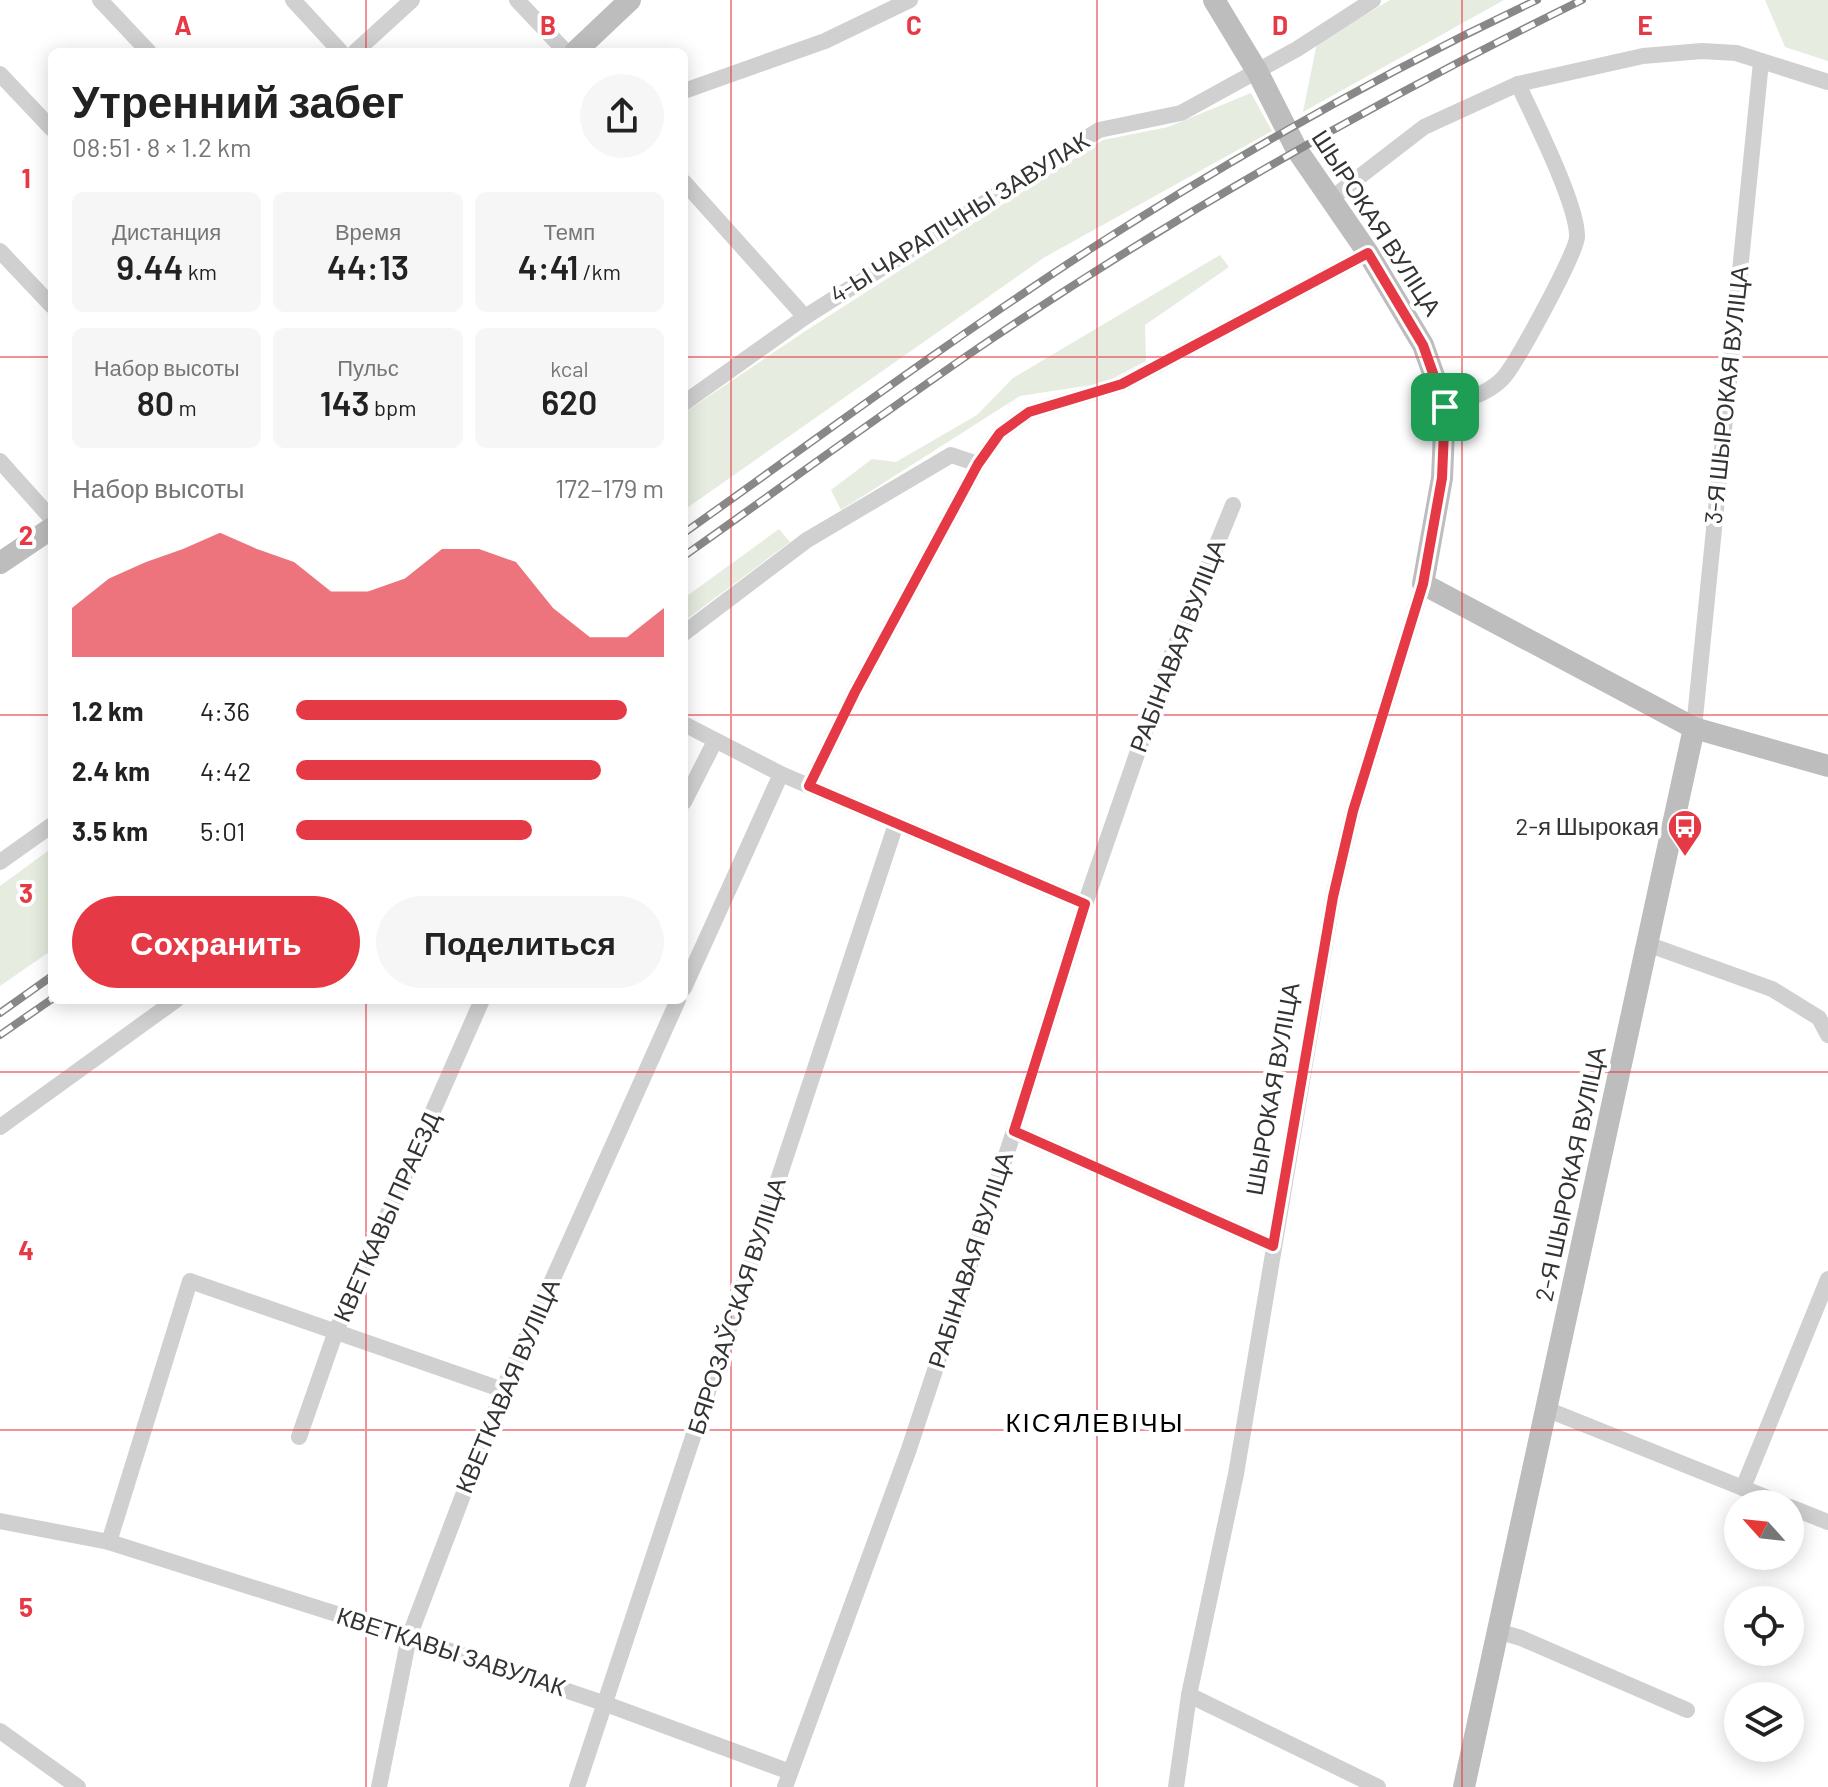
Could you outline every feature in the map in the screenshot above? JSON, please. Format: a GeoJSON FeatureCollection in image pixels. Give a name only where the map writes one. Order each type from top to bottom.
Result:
{"type":"FeatureCollection","features":[{"type":"Feature","properties":{"kind":"street"},"geometry":{"type":"LineString","coordinates":[[100,0],[145,48]]}},
{"type":"Feature","properties":{"kind":"street"},"geometry":{"type":"LineString","coordinates":[[293,0],[337,48]]}},
{"type":"Feature","properties":{"kind":"street"},"geometry":{"type":"LineString","coordinates":[[359,48],[412,0]]}},
{"type":"Feature","properties":{"kind":"street"},"geometry":{"type":"LineString","coordinates":[[517,0],[562,48]]}},
{"type":"Feature","properties":{"kind":"street"},"geometry":{"type":"LineString","coordinates":[[579,48],[630,0]]}},
{"type":"Feature","properties":{"kind":"street"},"geometry":{"type":"LineString","coordinates":[[688,90],[825,41],[910,0]]}},
{"type":"Feature","properties":{"kind":"street","name":"ШЫРОКАЯ ВУЛІЦА"},"geometry":{"type":"LineString","coordinates":[[1176,1787],[1189,1695],[1236,1474],[1333,897],[1353,811],[1423,584],[1442,478],[1445,407],[1423,345],[1368,253],[1292,142],[1257,71],[1214,0]]}},
{"type":"Feature","properties":{"kind":"street","name":"4-Ы ЧАРАПІЧНЫ ЗАВУЛАК"},"geometry":{"type":"LineString","coordinates":[[688,400],[805,317],[1099,130],[1181,113],[1373,0]]}},
{"type":"Feature","properties":{"kind":"street"},"geometry":{"type":"LineString","coordinates":[[1332,198],[1424,127],[1518,84],[1643,56],[1702,51],[1736,53],[1828,82]]}},
{"type":"Feature","properties":{"kind":"street","name":"3-Я ШЫРОКАЯ ВУЛІЦА"},"geometry":{"type":"LineString","coordinates":[[1694,728],[1761,62]]}},
{"type":"Feature","properties":{"kind":"street"},"geometry":{"type":"LineString","coordinates":[[0,74],[48,125]]}},
{"type":"Feature","properties":{"kind":"street"},"geometry":{"type":"LineString","coordinates":[[1445,407],[1482,394],[1504,377],[1533,331],[1578,239],[1560,179],[1518,84]]}},
{"type":"Feature","properties":{"kind":"street","name":"4-Ы ЧАРАПІЧНЫ ЗАВУЛАК"},"geometry":{"type":"LineString","coordinates":[[688,186],[805,317]]}},
{"type":"Feature","properties":{"kind":"street"},"geometry":{"type":"LineString","coordinates":[[0,251],[48,302]]}},
{"type":"Feature","properties":{"kind":"street"},"geometry":{"type":"LineString","coordinates":[[809,786],[855,692],[978,464],[1000,433],[1029,412],[1122,384],[1368,253]]}},
{"type":"Feature","properties":{"kind":"street"},"geometry":{"type":"LineString","coordinates":[[688,630],[807,540],[951,455],[978,464]]}},
{"type":"Feature","properties":{"kind":"street"},"geometry":{"type":"LineString","coordinates":[[0,461],[48,515]]}},
{"type":"Feature","properties":{"kind":"street","name":"РАБІНАВАЯ ВУЛІЦА"},"geometry":{"type":"LineString","coordinates":[[787,1780],[909,1449],[1085,904],[1171,656],[1233,505]]}},
{"type":"Feature","properties":{"kind":"street"},"geometry":{"type":"LineString","coordinates":[[0,563],[48,531]]}},
{"type":"Feature","properties":{"kind":"street"},"geometry":{"type":"LineString","coordinates":[[1423,584],[1694,728],[1828,766]]}},
{"type":"Feature","properties":{"kind":"street"},"geometry":{"type":"LineString","coordinates":[[688,726],[781,774],[1085,904]]}},
{"type":"Feature","properties":{"kind":"street","name":"2-Я ШЫРОКАЯ ВУЛІЦА"},"geometry":{"type":"LineString","coordinates":[[1464,1787],[1694,728]]}},
{"type":"Feature","properties":{"kind":"street"},"geometry":{"type":"LineString","coordinates":[[688,794],[715,741]]}},
{"type":"Feature","properties":{"kind":"street"},"geometry":{"type":"LineString","coordinates":[[688,979],[781,774]]}},
{"type":"Feature","properties":{"kind":"street","name":"БЯРОЗАЎСКАЯ ВУЛІЦА"},"geometry":{"type":"LineString","coordinates":[[577,1787],[896,824]]}},
{"type":"Feature","properties":{"kind":"street"},"geometry":{"type":"LineString","coordinates":[[0,862],[48,828]]}},
{"type":"Feature","properties":{"kind":"street"},"geometry":{"type":"LineString","coordinates":[[1647,944],[1772,989],[1819,1018],[1828,1035]]}},
{"type":"Feature","properties":{"kind":"street"},"geometry":{"type":"LineString","coordinates":[[0,1127],[170,1004]]}},
{"type":"Feature","properties":{"kind":"street","name":"КВЕТКАВЫ ПРАЕЗД"},"geometry":{"type":"LineString","coordinates":[[299,1437],[336,1331],[480,1004]]}},
{"type":"Feature","properties":{"kind":"street","name":"КВЕТКАВАЯ ВУЛІЦА"},"geometry":{"type":"LineString","coordinates":[[381,1787],[409,1637],[503,1390],[676,1004]]}},
{"type":"Feature","properties":{"kind":"street"},"geometry":{"type":"LineString","coordinates":[[1014,1131],[1273,1246]]}},
{"type":"Feature","properties":{"kind":"street"},"geometry":{"type":"LineString","coordinates":[[1743,1488],[1828,1279]]}},
{"type":"Feature","properties":{"kind":"street"},"geometry":{"type":"LineString","coordinates":[[109,1542],[190,1281],[503,1390]]}},
{"type":"Feature","properties":{"kind":"street"},"geometry":{"type":"LineString","coordinates":[[1546,1409],[1748,1490]]}},
{"type":"Feature","properties":{"kind":"street"},"geometry":{"type":"LineString","coordinates":[[1804,1513],[1828,1522]]}},
{"type":"Feature","properties":{"kind":"street","name":"КВЕТКАВЫ ЗАВУЛАК"},"geometry":{"type":"LineString","coordinates":[[0,1521],[109,1542],[409,1637],[606,1704],[787,1780]]}},
{"type":"Feature","properties":{"kind":"street"},"geometry":{"type":"LineString","coordinates":[[1497,1631],[1521,1638],[1687,1710]]}},
{"type":"Feature","properties":{"kind":"street"},"geometry":{"type":"LineString","coordinates":[[1189,1695],[1378,1787]]}},
{"type":"Feature","properties":{"kind":"street"},"geometry":{"type":"LineString","coordinates":[[0,1731],[78,1787]]}},
{"type":"Feature","properties":{"kind":"shaded area"},"geometry":{"type":"Polygon","coordinates":[[[1390,0],[1504,0],[1303,112],[1317,43],[1390,0]]]}},
{"type":"Feature","properties":{"kind":"shaded area"},"geometry":{"type":"Polygon","coordinates":[[[1765,0],[1828,0],[1828,61],[1785,47],[1765,0]]]}},
{"type":"Feature","properties":{"kind":"shaded area"},"geometry":{"type":"Polygon","coordinates":[[[1251,93],[1272,131],[1045,257],[688,507],[688,410],[1103,140],[1168,127],[1251,93]]]}},
{"type":"Feature","properties":{"kind":"shaded area"},"geometry":{"type":"Polygon","coordinates":[[[1220,255],[1229,267],[1145,325],[1146,361],[1104,383],[1020,396],[841,510],[831,490],[872,459],[896,462],[977,415],[1013,378],[1220,255]]]}},
{"type":"Feature","properties":{"kind":"shaded area"},"geometry":{"type":"Polygon","coordinates":[[[779,529],[790,542],[688,618],[688,595],[779,529]]]}},
{"type":"Feature","properties":{"kind":"shaded area"},"geometry":{"type":"Polygon","coordinates":[[[48,851],[48,953],[0,986],[0,886],[48,851]]]}},
{"type":"Feature","properties":{"kind":"railway"},"geometry":{"type":"LineString","coordinates":[[688,530],[886,388],[1146,214],[1366,86],[1537,0]]}},
{"type":"Feature","properties":{"kind":"railway"},"geometry":{"type":"LineString","coordinates":[[688,553],[951,366],[1134,247],[1355,118],[1582,0]]}},
{"type":"Feature","properties":{"kind":"railway"},"geometry":{"type":"LineString","coordinates":[[0,1013],[48,979]]}},
{"type":"Feature","properties":{"kind":"railway"},"geometry":{"type":"LineString","coordinates":[[0,1035],[48,1002]]}},
{"type":"Feature","properties":{"kind":"place","name":"2-я Шырокая"},"geometry":{"type":"Point","coordinates":[1685,858]}},
{"type":"Feature","properties":{"kind":"district","name":"КІСЯЛЕВІЧЫ"},"geometry":{"type":"Point","coordinates":[1095,1423]}},
{"type":"Feature","properties":{"kind":"route"},"geometry":{"type":"LineString","coordinates":[[1368,253],[1423,345],[1445,407],[1442,478],[1423,584],[1353,811],[1333,897],[1273,1246],[1014,1131],[1085,904],[809,786],[855,692],[978,464],[1000,433],[1029,412],[1122,384],[1368,253]]}}]}
